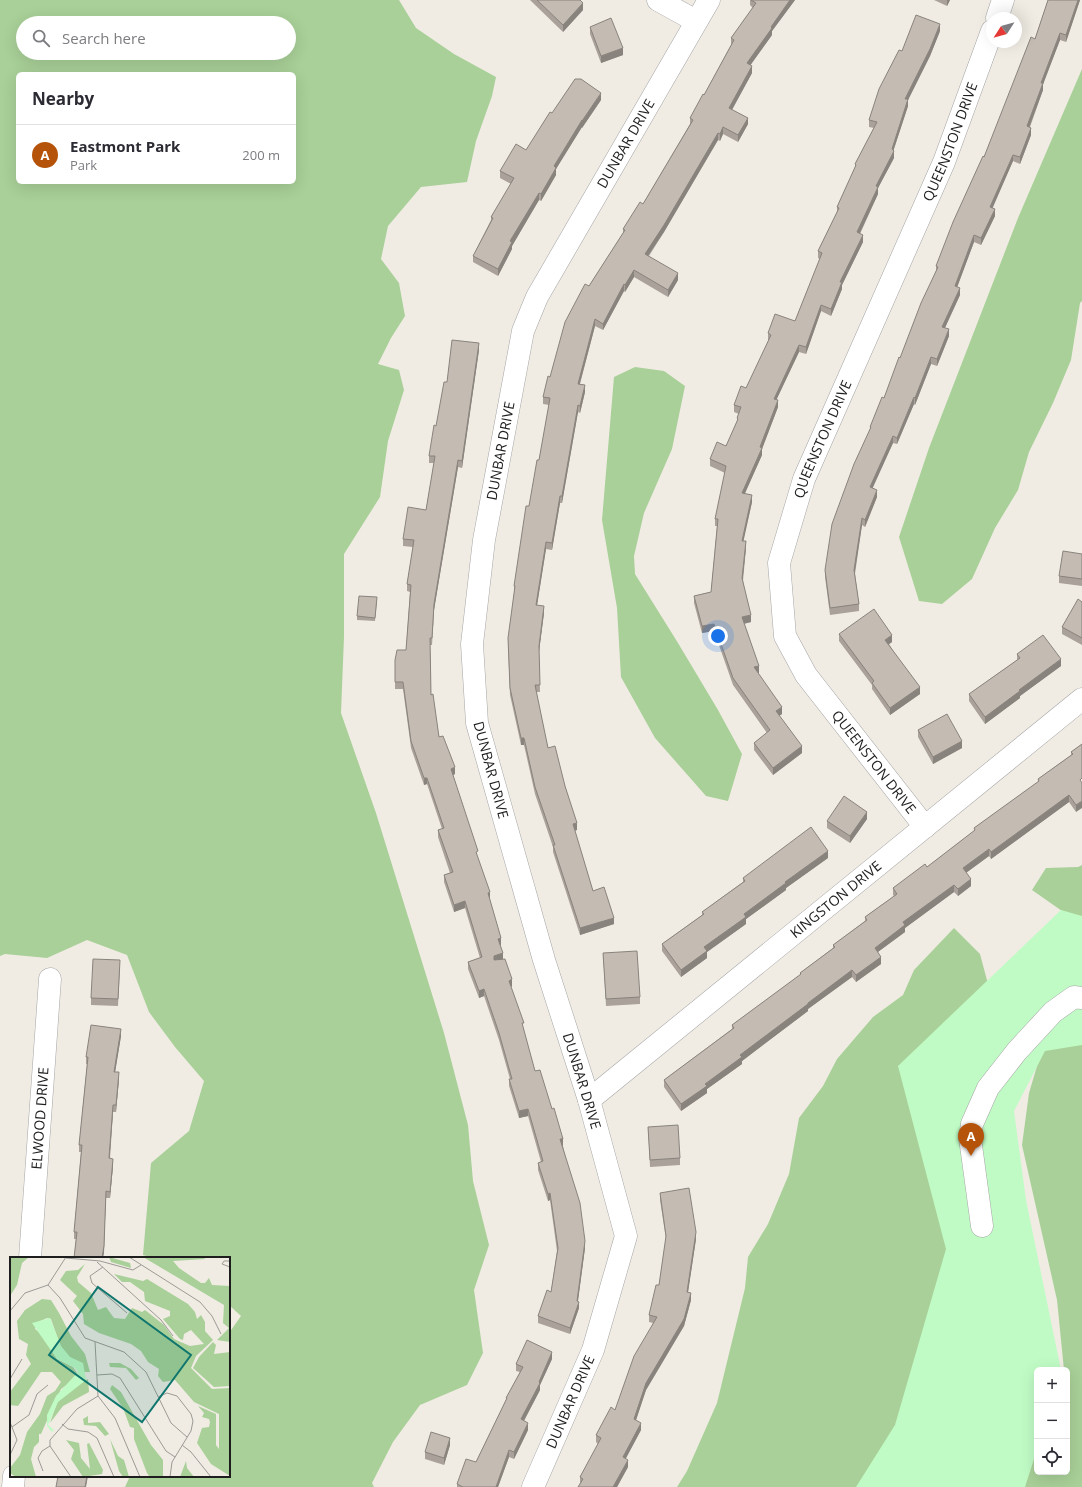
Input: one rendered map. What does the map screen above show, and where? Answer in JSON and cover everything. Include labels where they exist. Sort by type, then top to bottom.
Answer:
[{"type":"street","points":[[658,0],[696,21]]},
{"type":"street","name":"DUNBAR DRIVE","points":[[533,1487],[593,1350],[626,1236],[589,1100],[544,960],[477,723],[472,644],[484,540],[523,331],[536,297],[709,0]]},
{"type":"street","points":[[999,12],[1003,0]]},
{"type":"street","name":"QUEENSTON DRIVE","points":[[925,827],[806,675],[788,643],[785,636],[779,563],[804,479],[944,162],[986,47]]},
{"type":"street","name":"KINGSTON DRIVE","points":[[589,1100],[1082,699]]},
{"type":"street","name":"ELWOOD DRIVE","points":[[30,1257],[50,979]]},
{"type":"street","points":[[982,1226],[970,1138],[972,1124],[988,1088],[1017,1051],[1053,1012],[1074,997],[1082,998]]},
{"type":"street","points":[[13,1487],[14,1477]]},
{"type":"green space","points":[[0,0],[399,0],[416,28],[454,54],[496,77],[492,96],[476,141],[467,182],[421,187],[388,226],[381,259],[399,283],[405,316],[391,338],[378,364],[399,370],[404,390],[388,441],[380,497],[344,554],[344,637],[341,713],[376,813],[444,1033],[468,1125],[473,1181],[489,1245],[474,1290],[483,1353],[467,1385],[420,1405],[393,1442],[372,1483],[374,1487],[125,1487],[130,1477],[230,1477],[230,1332],[241,1316],[230,1306],[230,1257],[150,1257],[143,1255],[151,1163],[189,1131],[204,1081],[175,1047],[149,1012],[127,955],[87,940],[47,958],[5,954],[0,956]]},
{"type":"green space","points":[[1082,69],[1082,301],[1080,303],[1071,360],[1053,403],[1029,452],[1018,490],[995,528],[972,579],[942,604],[919,601],[899,537],[929,448],[1018,218]]},
{"type":"green space","points":[[635,367],[664,371],[685,386],[672,449],[644,513],[634,556],[635,574],[718,710],[742,754],[728,801],[706,796],[655,738],[621,677],[617,608],[602,520],[614,377]]},
{"type":"green space","points":[[1082,865],[1082,925],[1032,890],[1046,868],[1078,867]]},
{"type":"green space","points":[[1061,910],[1082,916],[1082,1045],[1045,1051],[1014,1111],[1026,1200],[1060,1367],[1034,1367],[1034,1459],[1025,1487],[856,1487],[895,1425],[946,1249],[898,1066]]},
{"type":"green space","points":[[954,928],[980,954],[988,984],[958,1257],[928,1360],[868,1487],[677,1487],[687,1471],[717,1403],[745,1288],[748,1257],[768,1224],[789,1174],[799,1118],[823,1086],[837,1059],[873,1017],[903,995],[914,970]]},
{"type":"green space","points":[[1082,1012],[1082,1487],[1008,1487],[1034,1430],[1034,1475],[1070,1475],[1070,1367],[1064,1367],[1057,1300],[1022,1145],[1029,1093],[1048,1029]]},
{"type":"building","points":[[537,0],[580,0],[583,3],[563,25]]},
{"type":"building","points":[[751,0],[790,0],[747,63],[752,66],[729,108],[748,118],[738,135],[723,127],[720,134],[718,133],[664,225],[645,254],[678,273],[668,290],[634,270],[625,285],[624,284],[603,324],[595,319],[578,384],[585,385],[580,406],[578,405],[552,543],[546,542],[536,605],[544,606],[539,646],[540,685],[535,685],[548,748],[555,746],[565,786],[577,823],[573,824],[593,891],[604,887],[614,918],[580,928],[553,845],[555,845],[535,787],[524,738],[521,738],[510,688],[508,638],[526,506],[529,506],[550,398],[543,397],[565,322],[585,284],[589,286],[625,230],[623,229],[640,202],[643,204],[693,120],[690,118],[734,40],[731,38],[756,3]]},
{"type":"building","points":[[1048,0],[1078,0],[1066,35],[1060,33],[1041,83],[1043,83],[1027,126],[1031,128],[1020,157],[1013,155],[990,207],[995,209],[981,238],[974,235],[955,286],[960,288],[942,327],[949,329],[937,359],[931,357],[897,438],[893,436],[870,487],[877,490],[865,520],[862,518],[854,570],[859,604],[830,608],[825,570],[832,524],[854,464],[871,427],[882,397],[884,398],[921,303],[938,267],[936,266],[953,222],[983,156],[984,157],[1031,37],[1035,39]]},
{"type":"building","points":[[916,15],[940,24],[930,49],[905,99],[908,99],[892,149],[894,151],[876,186],[878,187],[857,232],[863,235],[840,282],[842,282],[831,309],[821,305],[806,347],[799,345],[774,399],[778,400],[760,447],[762,448],[742,493],[752,495],[742,541],[746,541],[742,578],[751,615],[742,617],[759,666],[754,667],[782,707],[776,711],[802,746],[773,768],[754,743],[770,730],[733,678],[714,624],[702,626],[694,596],[711,592],[718,519],[715,519],[726,466],[710,459],[717,442],[726,446],[738,419],[737,418],[741,407],[734,405],[741,386],[746,388],[771,335],[768,333],[775,314],[795,321],[822,253],[818,251],[839,208],[837,207],[856,165],[855,164],[877,122],[869,120],[879,89],[899,50],[902,51]]},
{"type":"building","points":[[611,18],[623,48],[601,56],[590,27]]},
{"type":"building","points":[[575,79],[581,79],[601,93],[582,120],[554,166],[556,168],[541,194],[539,193],[510,241],[512,242],[498,269],[473,256],[493,218],[491,217],[514,178],[500,171],[516,144],[526,150],[550,112],[552,113]]},
{"type":"building","points":[[452,340],[479,343],[462,461],[458,460],[434,604],[432,638],[430,638],[431,695],[433,694],[439,737],[443,736],[455,767],[451,769],[478,851],[476,852],[490,892],[488,893],[501,938],[498,939],[503,953],[494,956],[494,960],[505,959],[512,979],[509,981],[524,1023],[522,1023],[535,1071],[540,1070],[552,1109],[554,1108],[563,1139],[560,1139],[580,1203],[585,1241],[577,1301],[579,1302],[570,1328],[538,1316],[547,1290],[551,1292],[558,1248],[550,1193],[548,1194],[538,1163],[543,1161],[528,1109],[519,1111],[509,1079],[512,1079],[499,1033],[484,989],[479,991],[468,962],[482,957],[465,901],[454,905],[444,875],[453,872],[438,830],[444,828],[427,778],[424,778],[411,741],[403,682],[395,682],[395,660],[397,650],[406,650],[411,585],[407,584],[414,540],[403,539],[408,507],[426,510],[435,456],[429,456],[434,425],[436,426],[444,382],[447,382]]},
{"type":"building","points":[[1063,551],[1082,554],[1082,579],[1059,576]]},
{"type":"building","points":[[359,596],[377,597],[375,618],[357,616]]},
{"type":"building","points":[[1078,599],[1082,602],[1082,638],[1062,627]]},
{"type":"building","points":[[874,609],[892,635],[885,640],[920,687],[890,708],[872,683],[874,681],[839,634]]},
{"type":"building","points":[[1043,635],[1061,659],[985,717],[969,694],[1020,658],[1017,654]]},
{"type":"building","points":[[947,714],[962,741],[933,757],[918,730]]},
{"type":"building","points":[[1082,744],[1082,778],[1080,780],[1082,783],[1082,801],[1076,805],[1069,795],[991,852],[989,849],[963,868],[971,879],[958,889],[954,885],[903,922],[905,925],[875,948],[881,957],[856,975],[852,970],[740,1055],[742,1057],[705,1084],[707,1086],[681,1104],[664,1080],[734,1028],[732,1025],[835,947],[833,945],[867,920],[865,917],[897,894],[893,888],[925,864],[927,867],[975,830],[974,828],[1039,781],[1038,779],[1073,754],[1071,752]]},
{"type":"building","points":[[844,796],[867,812],[850,836],[827,821]]},
{"type":"building","points":[[811,827],[828,851],[744,914],[746,917],[704,947],[707,951],[681,970],[662,944],[704,914],[702,912],[745,881],[743,878]]},
{"type":"building","points":[[637,951],[640,997],[606,999],[603,953]]},
{"type":"building","points":[[93,959],[120,960],[118,999],[91,998]]},
{"type":"building","points":[[91,1025],[121,1029],[114,1072],[119,1072],[116,1105],[113,1105],[109,1158],[113,1159],[110,1192],[106,1191],[102,1257],[74,1257],[77,1232],[74,1232],[82,1145],[79,1145],[88,1057],[86,1057]]},
{"type":"building","points":[[678,1125],[680,1158],[650,1160],[648,1127]]},
{"type":"building","points":[[689,1188],[696,1232],[687,1292],[691,1293],[684,1319],[646,1383],[634,1419],[641,1423],[623,1457],[628,1460],[613,1487],[578,1487],[583,1479],[580,1477],[601,1438],[596,1435],[611,1407],[615,1410],[634,1356],[657,1317],[649,1315],[656,1285],[659,1285],[666,1236],[660,1193]]},
{"type":"building","points":[[527,1340],[552,1352],[539,1382],[540,1383],[521,1419],[528,1423],[514,1452],[509,1450],[496,1487],[463,1487],[457,1484],[466,1459],[476,1462],[506,1398],[523,1367],[516,1364]]},
{"type":"building","points":[[431,1432],[450,1438],[444,1458],[425,1452]]},
{"type":"building","points":[[58,1477],[87,1477],[85,1487],[56,1487]]},
{"type":"place","name":"Eastmont Park","points":[[971,1156]]}]
